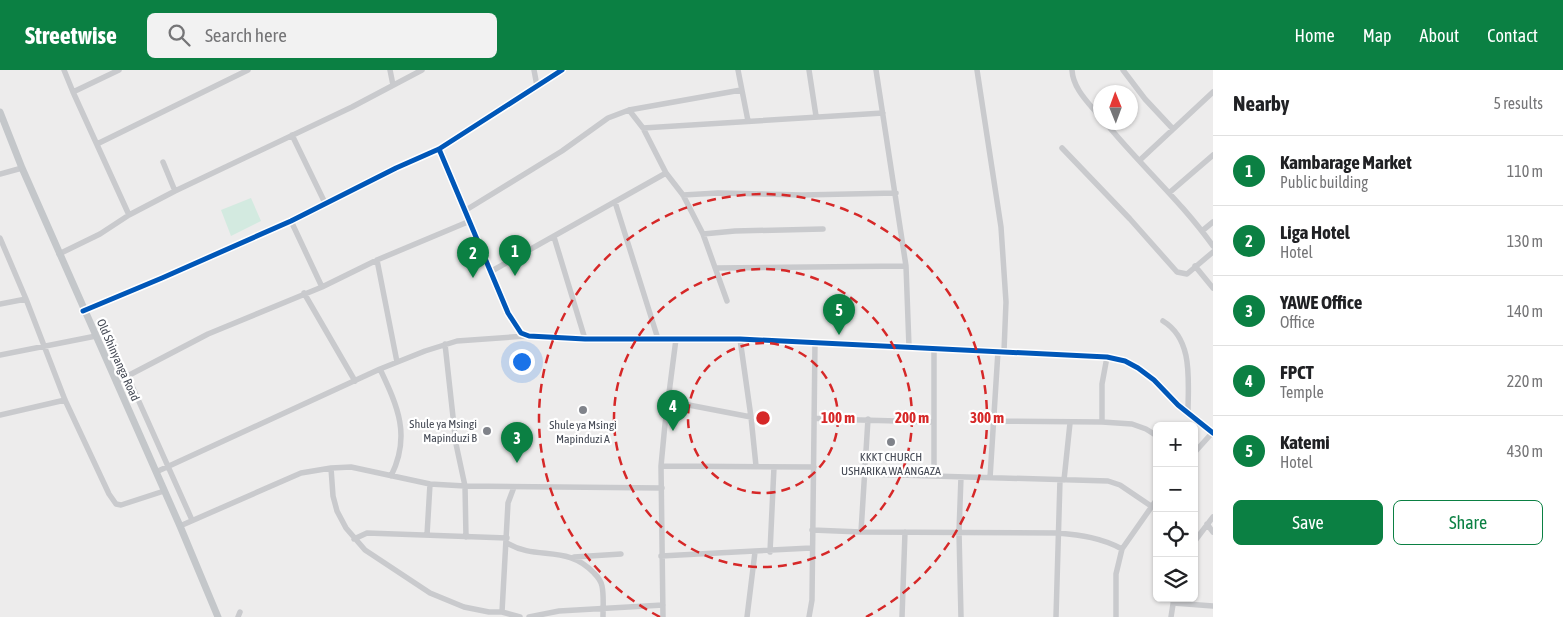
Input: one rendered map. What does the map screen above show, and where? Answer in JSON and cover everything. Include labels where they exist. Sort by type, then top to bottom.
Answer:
[{"type":"main road","name":"Old Shinyanga Road","points":[[0,112],[83,311],[96,336],[180,526],[218,617]]},
{"type":"street","points":[[64,70],[129,215]]},
{"type":"street","points":[[73,92],[119,70]]},
{"type":"street","points":[[97,144],[248,70]]},
{"type":"street","points":[[390,70],[393,85]]},
{"type":"street","points":[[59,254],[100,234],[129,215],[174,190],[292,135],[422,70]]},
{"type":"street","points":[[534,70],[537,86]]},
{"type":"street","points":[[83,311],[291,221],[439,149],[562,70]]},
{"type":"street","points":[[738,70],[748,121]]},
{"type":"street","points":[[809,70],[816,116]]},
{"type":"street","points":[[876,70],[906,266],[908,347]]},
{"type":"street","points":[[977,70],[1001,227],[1006,302],[992,422],[990,478]]},
{"type":"street","points":[[1072,70],[1077,90],[1093,109]]},
{"type":"street","points":[[1123,70],[1145,99],[1173,129]]},
{"type":"street","points":[[466,210],[562,151],[608,118],[629,110],[742,90]]},
{"type":"street","points":[[1140,160],[1213,92]]},
{"type":"street","points":[[629,110],[643,128],[666,173],[683,195],[703,234],[727,301]]},
{"type":"street","points":[[643,128],[882,113]]},
{"type":"street","points":[[1112,130],[1202,231],[1213,246]]},
{"type":"street","points":[[292,135],[325,203]]},
{"type":"street","points":[[1062,148],[1130,219],[1177,272],[1187,274],[1213,252]]},
{"type":"street","points":[[439,149],[466,210],[490,272],[515,325],[522,333],[529,336]]},
{"type":"street","points":[[1169,193],[1213,155]]},
{"type":"street","points":[[163,162],[174,190]]},
{"type":"street","points":[[0,174],[22,168]]},
{"type":"street","points":[[490,272],[666,173]]},
{"type":"street","points":[[683,195],[718,193],[802,195],[896,193]]},
{"type":"street","points":[[615,202],[658,339]]},
{"type":"street","points":[[291,221],[322,287]]},
{"type":"street","points":[[116,382],[208,334],[322,287],[377,260],[470,221]]},
{"type":"street","points":[[1202,231],[1213,222]]},
{"type":"street","points":[[703,234],[735,231],[823,229]]},
{"type":"street","points":[[554,237],[585,339]]},
{"type":"street","points":[[0,238],[2,250],[26,299],[65,400],[109,494],[116,504],[126,504],[164,491]]},
{"type":"street","points":[[377,260],[397,362]]},
{"type":"street","points":[[716,268],[906,266]]},
{"type":"street","points":[[1195,266],[1213,288]]},
{"type":"street","points":[[304,293],[355,381]]},
{"type":"street","points":[[0,304],[26,299]]},
{"type":"street","points":[[1163,321],[1172,327],[1179,336],[1184,349],[1188,364],[1188,413]]},
{"type":"street","points":[[0,355],[96,336]]},
{"type":"street","points":[[156,472],[380,369],[444,344],[457,341],[529,336],[585,339],[740,339],[1107,357],[1125,361],[1138,368],[1213,433],[1198,449]]},
{"type":"street","points":[[663,617],[662,466],[676,338]]},
{"type":"street","points":[[740,339],[756,466]]},
{"type":"street","points":[[809,617],[812,600],[811,548],[815,342]]},
{"type":"street","points":[[444,344],[456,444],[465,486],[466,536]]},
{"type":"street","points":[[934,348],[934,476]]},
{"type":"street","points":[[1102,422],[1102,384],[1107,357]]},
{"type":"street","points":[[380,369],[391,393],[402,428],[401,451],[398,463],[391,476]]},
{"type":"street","points":[[128,377],[192,520]]},
{"type":"street","points":[[0,415],[65,400]]},
{"type":"street","points":[[668,401],[751,417]]},
{"type":"street","points":[[814,418],[824,420],[934,422]]},
{"type":"street","points":[[861,532],[868,420]]},
{"type":"street","points":[[992,422],[1102,422],[1132,424],[1153,433]]},
{"type":"street","points":[[1056,617],[1058,533],[1062,480],[1070,423]]},
{"type":"street","points":[[662,466],[814,467]]},
{"type":"street","points":[[770,552],[774,466]]},
{"type":"street","points":[[180,526],[301,473],[331,468],[351,467],[430,484],[514,487],[662,488]]},
{"type":"street","points":[[331,468],[333,496],[337,512],[354,539],[365,550],[430,593],[464,607],[488,614],[502,612],[520,617]]},
{"type":"street","points":[[864,474],[1108,481],[1120,485],[1151,506]]},
{"type":"street","points":[[960,617],[959,532],[962,477]]},
{"type":"street","points":[[427,535],[430,484]]},
{"type":"street","points":[[502,612],[508,503],[514,487]]},
{"type":"street","points":[[1116,617],[1116,574],[1122,549],[1153,504]]},
{"type":"street","points":[[1198,536],[1213,517]]},
{"type":"street","points":[[1207,524],[1213,532]]},
{"type":"street","points":[[812,530],[1058,533],[1083,535],[1122,549]]},
{"type":"street","points":[[902,617],[905,532]]},
{"type":"street","points":[[354,539],[367,533],[466,536],[507,540],[522,550],[572,557],[622,554]]},
{"type":"street","points":[[662,556],[770,552],[811,548]]},
{"type":"street","points":[[747,617],[755,552]]},
{"type":"street","points":[[572,557],[587,566],[602,585],[603,617]]},
{"type":"street","points":[[1171,617],[1174,602]]},
{"type":"street","points":[[1182,602],[1213,606]]},
{"type":"street","points":[[529,617],[559,611],[663,605]]},
{"type":"green space","points":[[251,198],[261,221],[231,236],[221,210]]},
{"type":"cycle path","points":[[83,311],[291,221],[396,168],[439,149],[562,70]]},
{"type":"cycle path","points":[[439,149],[508,313],[521,333],[529,336],[585,339],[740,339],[1107,357],[1125,361],[1138,368],[1154,380],[1178,405],[1213,433]]},
{"type":"place","name":"Kambarage Market","points":[[515,276]]},
{"type":"place","name":"Liga Hotel","points":[[473,278]]},
{"type":"place","name":"Katemi","points":[[839,335]]},
{"type":"place","name":"Shule ya Msingi Mapinduzi A","points":[[583,410]]},
{"type":"place","name":"Shule ya Msingi Mapinduzi B","points":[[487,431]]},
{"type":"place","name":"FPCT","points":[[673,431]]},
{"type":"place","name":"KKKT CHURCH USHARIKA WA ANGAZA","points":[[891,442]]},
{"type":"place","name":"YAWE Office","points":[[517,463]]}]
